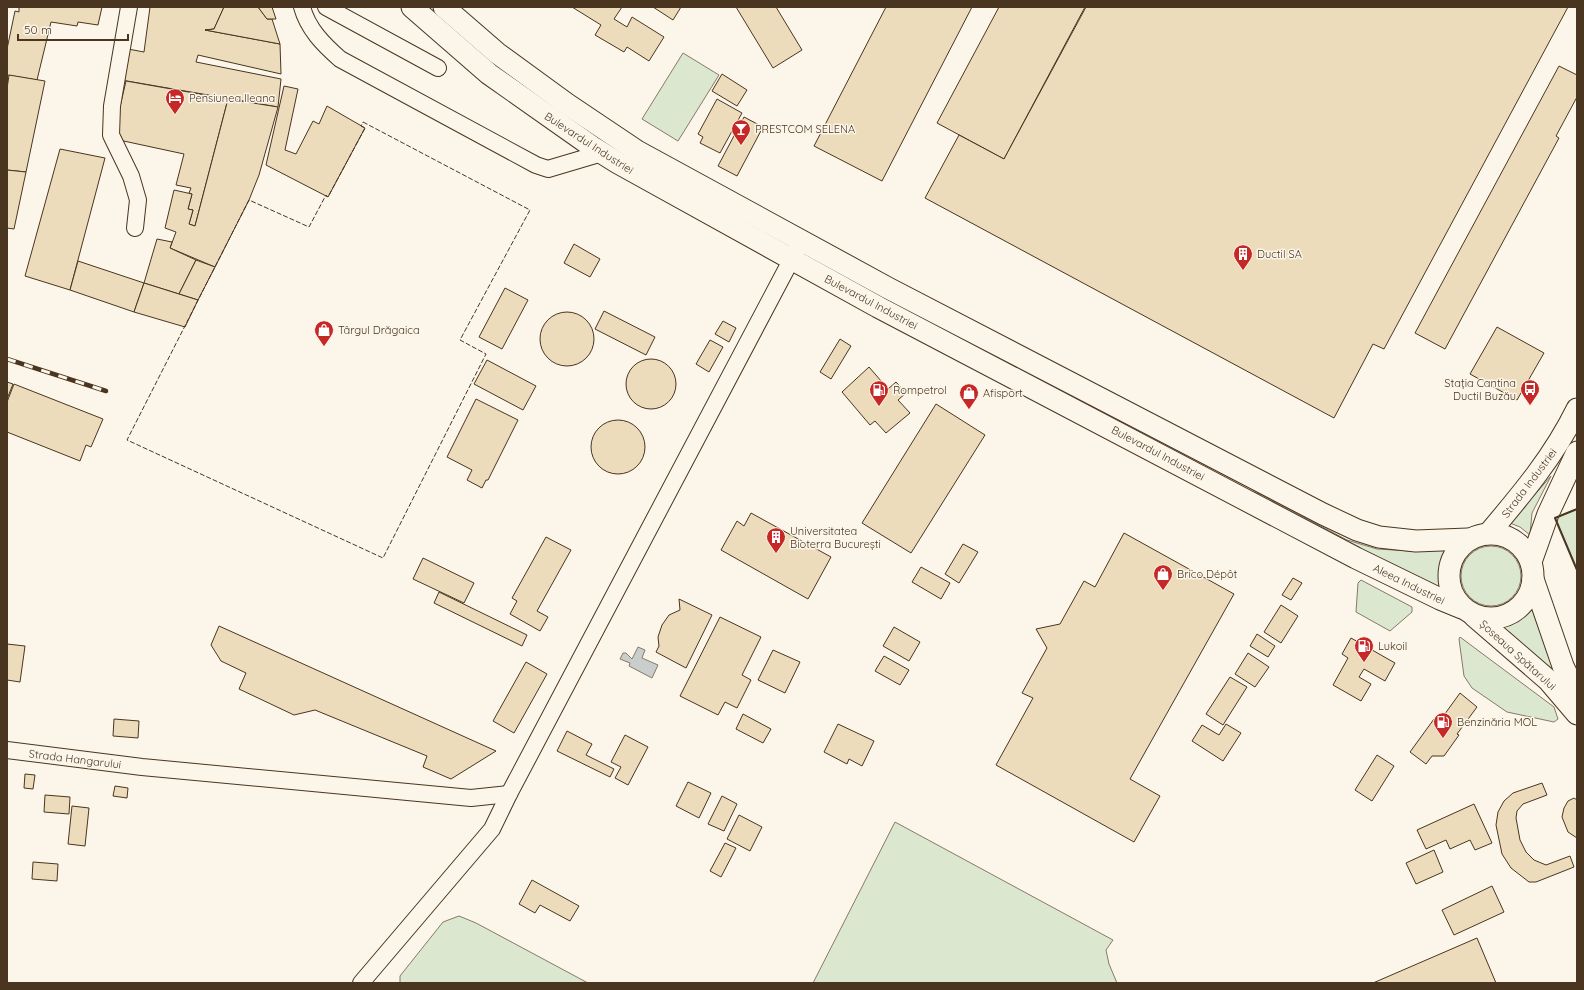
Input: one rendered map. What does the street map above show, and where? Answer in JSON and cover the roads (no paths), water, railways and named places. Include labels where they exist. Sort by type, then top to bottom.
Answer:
[{"type":"main road","name":"Bulevardul Industriei","points":[[412,7],[489,74],[602,153],[796,251],[1357,530],[1396,539],[1468,539]]},
{"type":"main road","name":"Bulevardul Industriei","points":[[444,7],[497,53],[608,132],[796,251],[1356,558]]},
{"type":"main road","points":[[1572,433],[1577,409]]},
{"type":"main road","name":"Strada Industriei","points":[[1489,533],[1572,433]]},
{"type":"main road","name":"Strada Industriei","points":[[1532,570],[1548,514],[1577,452]]},
{"type":"main road","name":"Șoseaua Spătarului","points":[[1577,695],[1563,666],[1525,550],[1515,540],[1502,535],[1489,533],[1468,539],[1458,548],[1451,560],[1448,573],[1450,586],[1455,599],[1468,612],[1548,680],[1577,714]]},
{"type":"main road","name":"Aleea Industriei","points":[[1356,558],[1440,600],[1468,612]]},
{"type":"main road","name":"Șoseaua Spătarului","points":[[1468,612],[1488,618],[1501,617],[1513,612],[1523,603],[1530,592],[1532,570]]},
{"type":"street","points":[[129,7],[112,106],[111,135],[131,176],[138,200],[135,228]]},
{"type":"street","points":[[302,7],[304,16],[313,31],[324,45],[340,59],[536,165],[548,169],[602,153]]},
{"type":"street","points":[[326,7],[438,68]]},
{"type":"street","points":[[361,983],[492,829],[509,794],[796,251]]},
{"type":"street","name":"Strada Hangarului","points":[[7,750],[142,767],[471,798],[509,794]]},
{"type":"railway","points":[[7,359],[106,391]]},
{"type":"place","name":"Pensiunea Ileana","points":[[175,115]]},
{"type":"place","name":"PRESTCOM SELENA","points":[[741,146]]},
{"type":"place","name":"Ductil SA","points":[[1243,271]]},
{"type":"place","name":"Târgul Drăgaica","points":[[324,347]]},
{"type":"place","name":"Stația Cantina Ductil Buzău","points":[[1530,406]]},
{"type":"place","name":"Rompetrol","points":[[879,407]]},
{"type":"place","name":"Afisport","points":[[969,410]]},
{"type":"place","name":"Universitatea Bioterra București","points":[[776,554]]},
{"type":"place","name":"Brico Dépôt","points":[[1163,591]]},
{"type":"place","name":"Lukoil","points":[[1364,663]]},
{"type":"place","name":"Benzinăria MOL","points":[[1443,739]]}]
